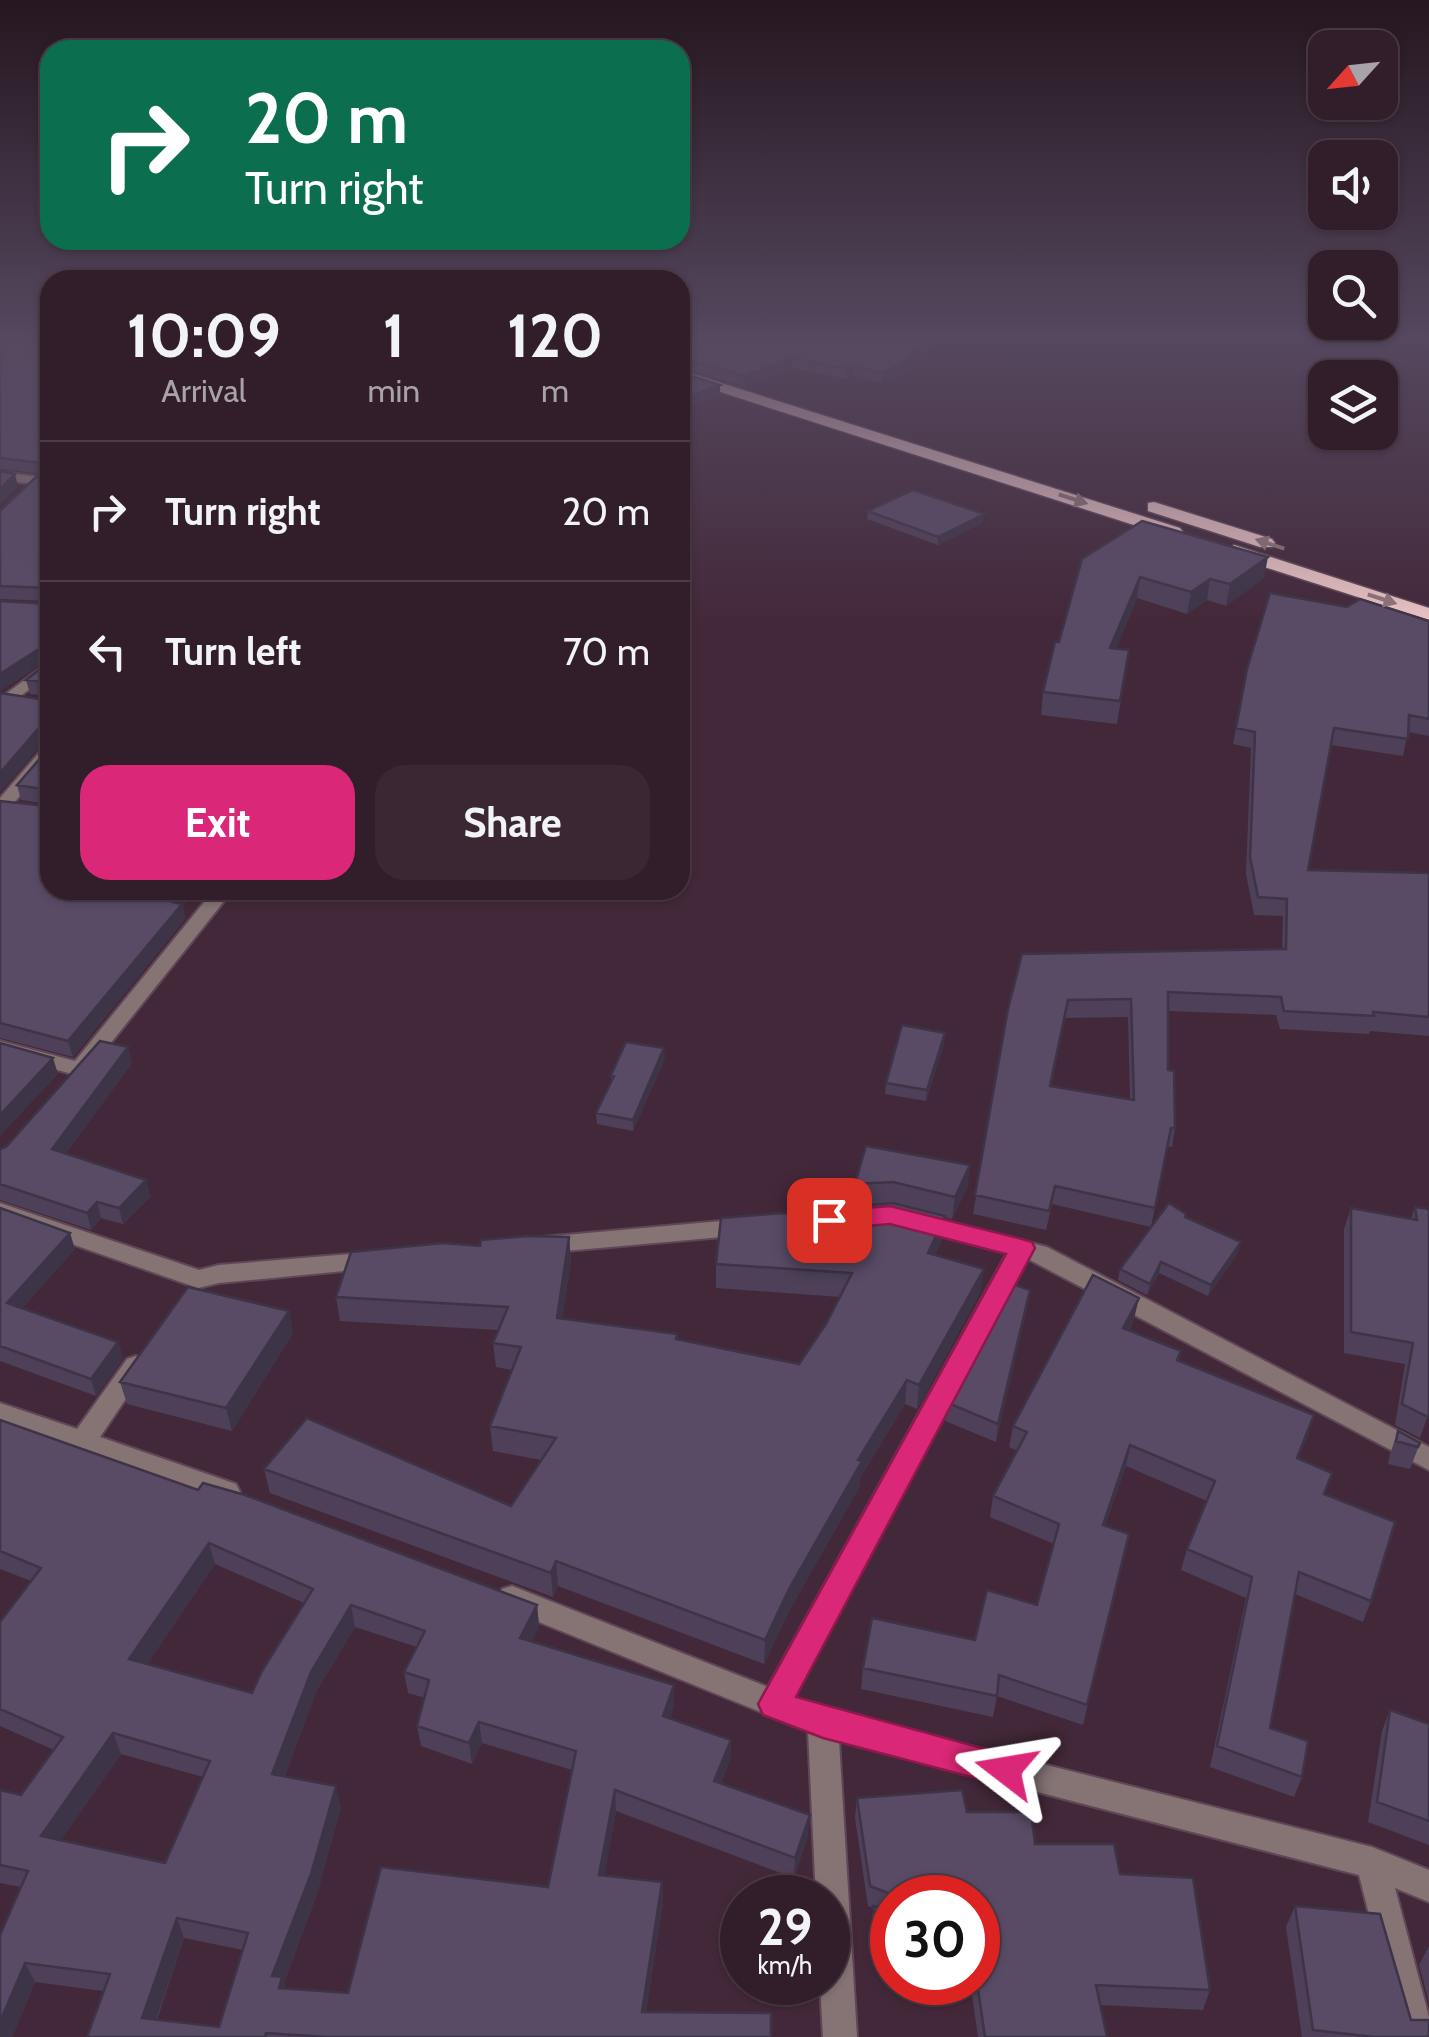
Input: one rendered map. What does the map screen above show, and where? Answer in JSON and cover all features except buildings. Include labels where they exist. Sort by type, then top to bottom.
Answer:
[{"type":"highway","points":[[871,435],[1429,614]]},
{"type":"highway","points":[[928,435],[1429,595]]},
{"type":"street","points":[[0,476],[30,486],[40,484]]},
{"type":"street","points":[[4,699],[40,672]]},
{"type":"street","points":[[4,699],[26,702]]},
{"type":"street","points":[[7,807],[40,763]]},
{"type":"street","points":[[0,1048],[73,1076],[216,900]]},
{"type":"street","points":[[0,1211],[192,1287],[218,1274],[395,1258]]},
{"type":"street","points":[[890,1215],[1039,1253],[1429,1459]]},
{"type":"street","points":[[512,1247],[767,1225]]},
{"type":"street","points":[[774,1704],[1022,1248]]},
{"type":"street","points":[[84,1439],[152,1343]]},
{"type":"street","points":[[0,1412],[251,1501]]},
{"type":"street","points":[[492,1591],[823,1723],[1372,1863],[1429,1886]]},
{"type":"street","points":[[823,1723],[840,2037]]},
{"type":"street","points":[[1372,1863],[1417,2037]]},
{"type":"route","points":[[829,1220],[890,1215],[1022,1248],[774,1704],[823,1723],[1006,1770]]}]
